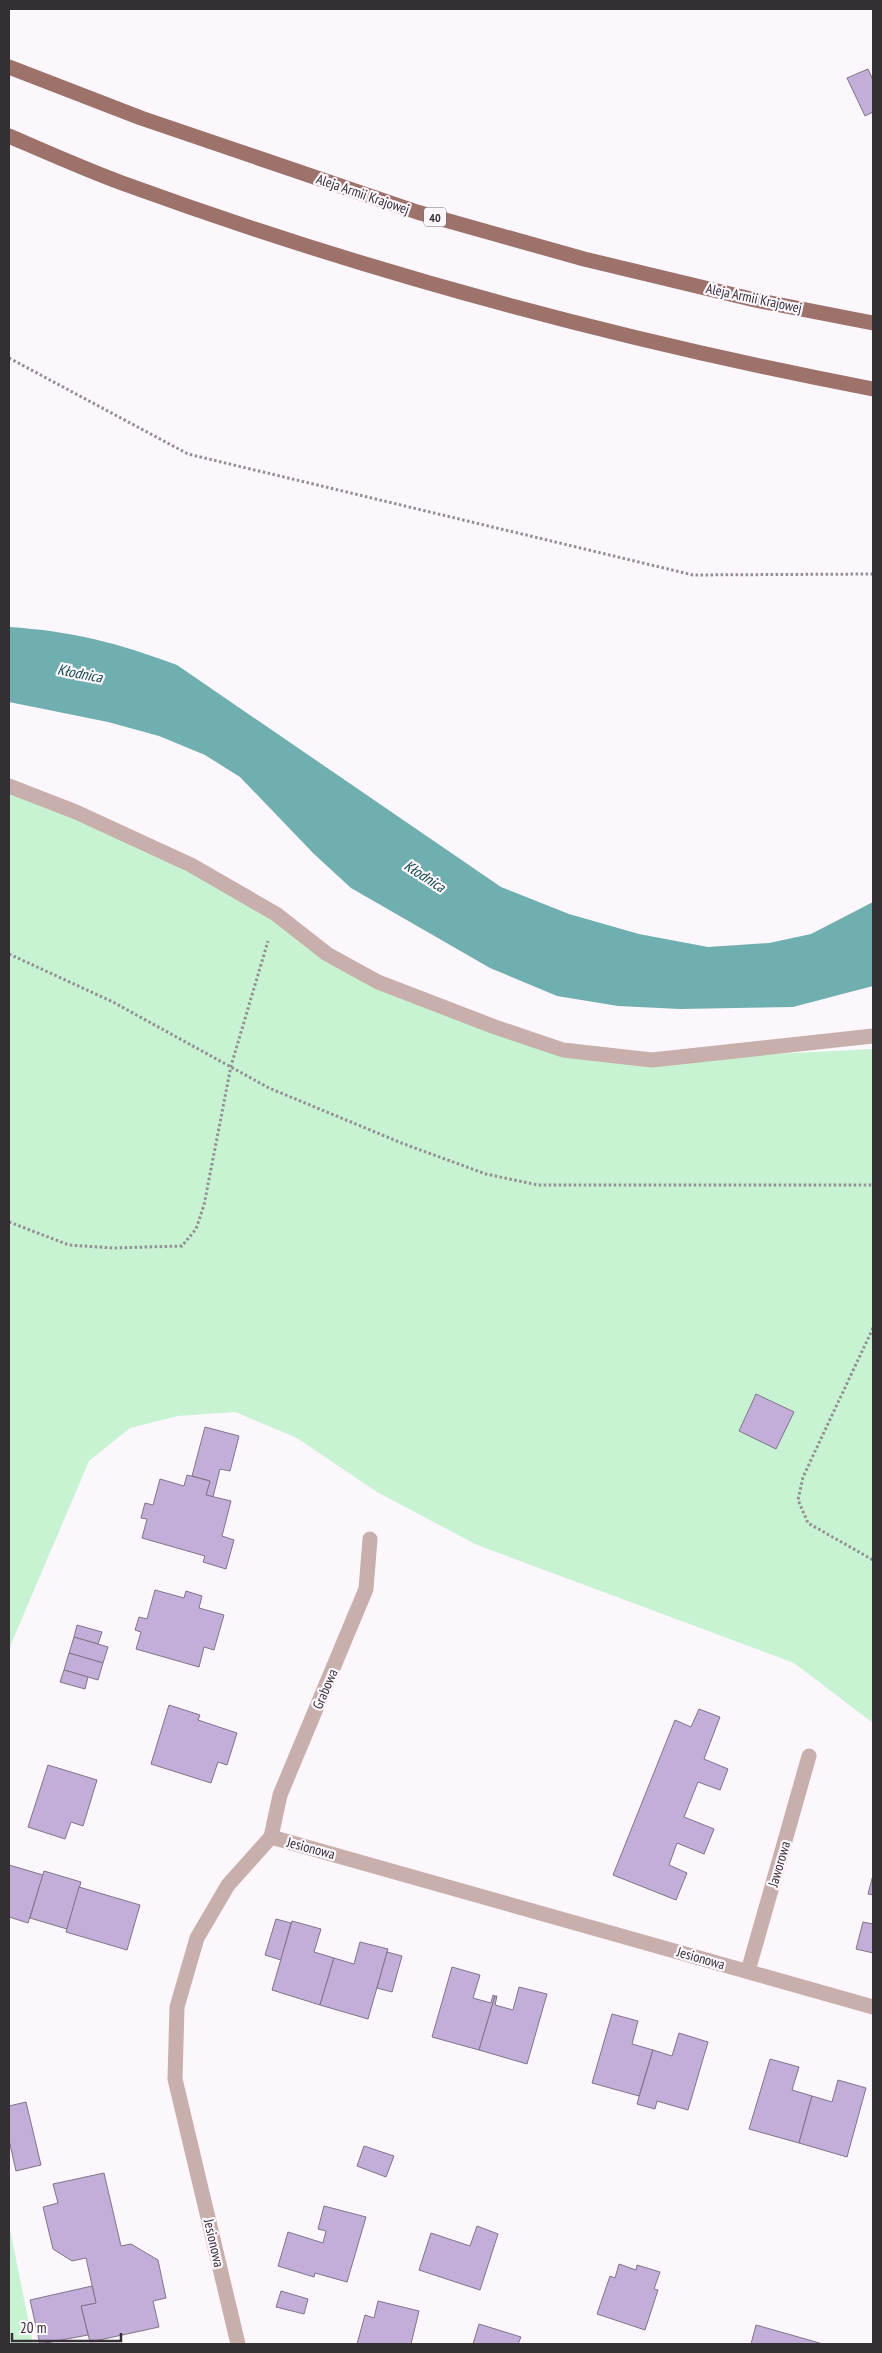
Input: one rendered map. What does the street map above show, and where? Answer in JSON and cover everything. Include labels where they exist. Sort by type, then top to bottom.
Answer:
[{"type":"main road","name":"Aleja Armii Krajowej","points":[[9,67],[141,118],[417,212],[584,259],[755,300],[873,323]]},
{"type":"main road","points":[[9,136],[121,182],[394,274],[576,323],[757,366],[873,389]]},
{"type":"street","points":[[9,786],[76,812],[190,865],[276,914],[327,954],[378,982],[495,1027],[564,1050],[652,1060],[873,1036]]},
{"type":"street","name":"Grabowa","points":[[271,1837],[280,1796],[366,1589],[370,1539]]},
{"type":"street","name":"Jaworowa","points":[[748,1971],[809,1756]]},
{"type":"street","name":"Jesionowa","points":[[238,2344],[176,2079],[177,2007],[197,1938],[228,1885],[271,1837],[873,2007]]},
{"type":"path","points":[[9,358],[188,454],[693,575],[873,574]]},
{"type":"path","points":[[9,1222],[69,1245],[113,1248],[182,1246],[196,1229],[204,1205],[231,1066],[276,914]]},
{"type":"path","points":[[9,954],[113,1002],[269,1088],[404,1144],[486,1174],[538,1185],[873,1185]]},
{"type":"path","points":[[873,1328],[803,1477],[798,1500],[808,1523],[873,1560]]},
{"type":"green space","points":[[9,787],[191,865],[327,954],[563,1050],[652,1060],[873,1049],[873,1723],[794,1663],[477,1545],[377,1492],[297,1438],[235,1412],[178,1416],[130,1428],[89,1461],[9,1649]]},
{"type":"green space","points":[[9,2224],[33,2344],[9,2344]]},
{"type":"water","name":"Kłodnica","points":[[9,627],[95,639],[135,650],[177,665],[501,887],[569,914],[639,934],[708,947],[769,943],[811,934],[873,902],[873,986],[793,1007],[680,1009],[618,1006],[557,996],[490,968],[351,888],[314,854],[240,777],[205,755],[159,736],[108,722],[9,702]]},
{"type":"building","points":[[868,69],[873,80],[873,112],[865,116],[847,78]]},
{"type":"building","points":[[756,1394],[794,1412],[776,1449],[739,1431]]},
{"type":"building","points":[[205,1427],[239,1436],[230,1471],[220,1469],[213,1497],[206,1495],[210,1481],[192,1476]]},
{"type":"building","points":[[187,1475],[210,1481],[206,1495],[231,1501],[222,1536],[234,1540],[226,1569],[203,1562],[205,1556],[142,1538],[147,1519],[141,1518],[145,1503],[153,1505],[160,1479],[184,1486]]},
{"type":"building","points":[[155,1590],[184,1598],[186,1591],[202,1596],[199,1608],[224,1615],[214,1650],[204,1647],[199,1667],[136,1649],[141,1632],[135,1630],[139,1617],[147,1619]]},
{"type":"building","points":[[77,1625],[102,1632],[98,1644],[74,1637]]},
{"type":"building","points":[[74,1637],[108,1647],[103,1663],[69,1653]]},
{"type":"building","points":[[69,1653],[103,1663],[98,1680],[64,1670]]},
{"type":"building","points":[[64,1670],[88,1677],[85,1689],[60,1682]]},
{"type":"building","points":[[169,1705],[200,1715],[198,1720],[237,1733],[227,1765],[218,1762],[211,1783],[151,1764]]},
{"type":"building","points":[[699,1709],[720,1717],[704,1759],[728,1769],[720,1790],[698,1782],[684,1817],[714,1829],[704,1854],[677,1843],[669,1865],[687,1873],[676,1900],[613,1875],[675,1720],[691,1727]]},
{"type":"building","points":[[48,1765],[97,1780],[83,1826],[71,1822],[65,1839],[28,1827]]},
{"type":"building","points":[[9,1865],[43,1875],[28,1923],[9,1917]]},
{"type":"building","points":[[44,1871],[81,1882],[67,1929],[30,1918]]},
{"type":"building","points":[[873,1875],[873,1895],[868,1894]]},
{"type":"building","points":[[79,1887],[140,1905],[127,1950],[66,1932]]},
{"type":"building","points":[[276,1919],[291,1923],[281,1960],[265,1955]]},
{"type":"building","points":[[292,1921],[321,1929],[314,1952],[334,1958],[320,2005],[272,1990]]},
{"type":"building","points":[[863,1922],[873,1924],[873,1953],[856,1949]]},
{"type":"building","points":[[360,1942],[388,1949],[368,2019],[320,2005],[334,1958],[354,1964]]},
{"type":"building","points":[[387,1952],[402,1956],[392,1992],[377,1988]]},
{"type":"building","points":[[452,1967],[480,1975],[473,1998],[491,2003],[493,1995],[495,1996],[479,2050],[432,2037]]},
{"type":"building","points":[[519,1987],[547,1994],[527,2064],[479,2050],[495,1996],[497,1996],[495,2005],[513,2010]]},
{"type":"building","points":[[612,2014],[638,2021],[632,2044],[653,2050],[639,2096],[592,2083]]},
{"type":"building","points":[[679,2033],[708,2042],[688,2110],[657,2101],[655,2109],[637,2104],[653,2050],[672,2056]]},
{"type":"building","points":[[770,2059],[799,2067],[792,2090],[812,2096],[799,2143],[749,2129]]},
{"type":"building","points":[[838,2080],[866,2088],[847,2157],[799,2143],[812,2096],[832,2102]]},
{"type":"building","points":[[26,2102],[41,2165],[16,2171],[9,2140],[9,2106]]},
{"type":"building","points":[[364,2146],[394,2156],[386,2177],[357,2166]]},
{"type":"building","points":[[104,2173],[121,2246],[131,2244],[158,2260],[166,2298],[153,2301],[159,2327],[90,2342],[81,2306],[96,2303],[86,2258],[72,2261],[53,2249],[43,2207],[58,2203],[53,2184]]},
{"type":"building","points":[[324,2206],[366,2217],[347,2282],[315,2273],[314,2277],[278,2266],[288,2232],[323,2243],[326,2231],[318,2229]]},
{"type":"building","points":[[477,2226],[498,2234],[480,2290],[419,2270],[431,2233],[470,2246]]},
{"type":"building","points":[[619,2264],[636,2270],[637,2265],[660,2272],[654,2289],[658,2290],[645,2330],[597,2314],[610,2276],[615,2278]]},
{"type":"building","points":[[92,2286],[96,2303],[81,2306],[88,2335],[40,2344],[30,2300]]},
{"type":"building","points":[[281,2291],[308,2299],[304,2314],[276,2307]]},
{"type":"building","points":[[378,2301],[419,2311],[411,2344],[357,2344],[365,2315],[374,2318]]},
{"type":"building","points":[[479,2324],[521,2337],[518,2344],[473,2344]]},
{"type":"building","points":[[756,2325],[823,2344],[751,2344]]}]
